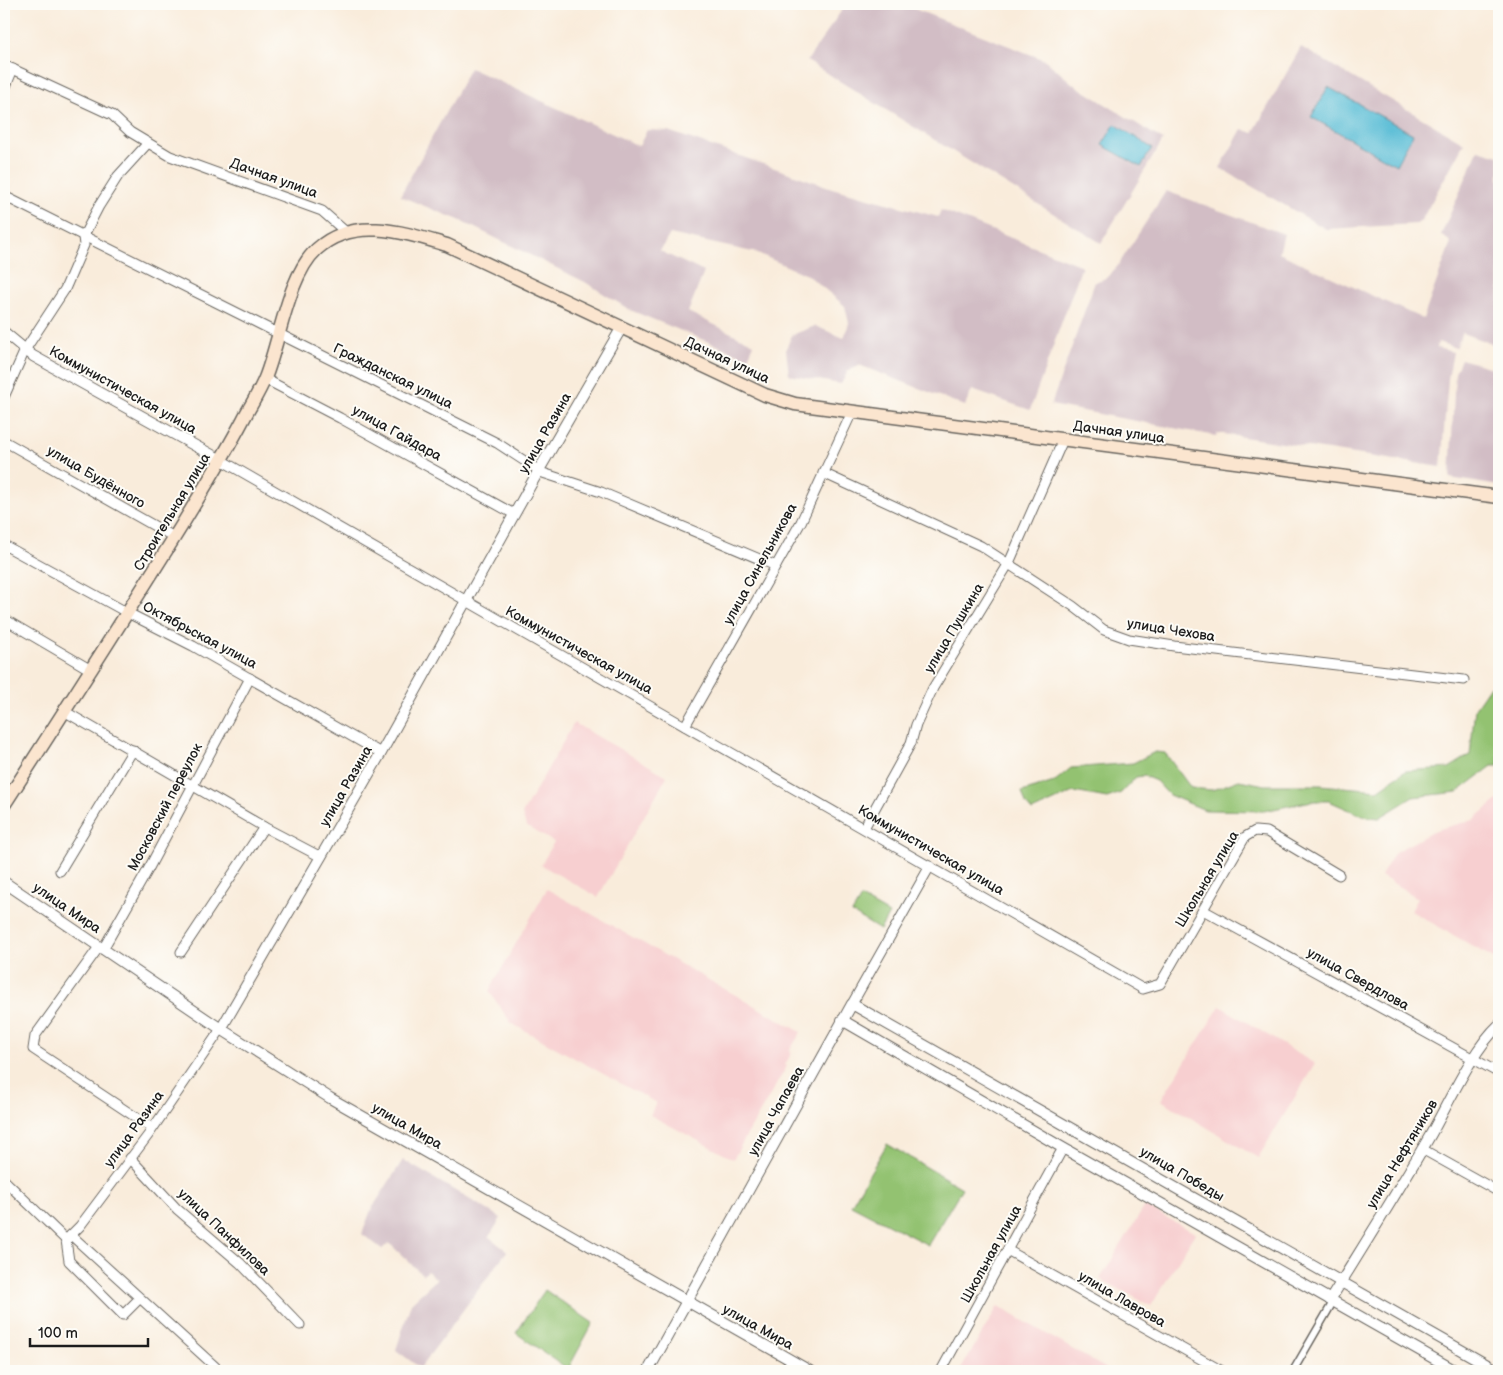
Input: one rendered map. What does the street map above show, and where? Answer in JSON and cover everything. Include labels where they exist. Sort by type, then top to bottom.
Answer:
[{"type":"main road","name":"Дачная улица","points":[[347,234],[370,229],[395,230],[447,245],[765,395],[796,404],[1499,497]]},
{"type":"main road","name":"Строительная улица","points":[[4,805],[128,613],[221,460],[265,379],[298,274],[316,249],[330,240],[347,234]]},
{"type":"street","name":"Дачная улица","points":[[4,65],[112,115],[130,132],[170,156],[322,211],[347,234]]},
{"type":"street","points":[[4,91],[13,69]]},
{"type":"street","points":[[4,396],[25,350],[65,289],[84,245],[83,237],[99,206],[118,176],[148,143]]},
{"type":"street","name":"Гражданская улица","points":[[4,196],[497,442],[539,470],[563,481],[601,492],[776,566]]},
{"type":"street","name":"улица Разина","points":[[68,1237],[80,1226],[152,1128],[221,1029],[381,753],[464,602],[622,327]]},
{"type":"street","name":"Коммунистическая улица","points":[[4,332],[25,350],[221,460],[464,602],[864,828],[1143,989]]},
{"type":"street","name":"улица Гайдара","points":[[265,379],[514,514]]},
{"type":"street","name":"улица Синельникова","points":[[685,726],[801,522],[852,412]]},
{"type":"street","name":"улица Пушкина","points":[[864,828],[911,743],[916,725],[934,688],[1009,563],[1063,440]]},
{"type":"street","name":"улица Будённого","points":[[4,441],[174,537]]},
{"type":"street","name":"улица Чехова","points":[[823,473],[981,546],[1009,563],[1104,630],[1129,639],[1464,680]]},
{"type":"street","name":"Октябрьская улица","points":[[4,545],[128,613],[194,646],[381,753]]},
{"type":"street","points":[[4,619],[91,670]]},
{"type":"street","name":"Московский переулок","points":[[152,1128],[34,1049],[35,1036],[101,948],[149,868],[250,678]]},
{"type":"street","points":[[64,711],[264,827],[321,857]]},
{"type":"street","points":[[60,871],[133,750]]},
{"type":"street","points":[[181,952],[264,827]]},
{"type":"street","name":"Школьная улица","points":[[1143,989],[1160,984],[1245,837],[1254,831],[1267,832],[1339,875]]},
{"type":"street","name":"улица Чапаева","points":[[648,1371],[842,1020],[930,866]]},
{"type":"street","name":"улица Мира","points":[[4,882],[221,1029],[330,1098],[810,1371]]},
{"type":"street","name":"улица Свердлова","points":[[1203,910],[1499,1073]]},
{"type":"street","name":"улица Победы","points":[[852,1004],[1498,1371]]},
{"type":"street","points":[[842,1020],[1456,1371]]},
{"type":"street","name":"улица Нефтяников","points":[[1331,1301],[1474,1058],[1491,1032],[1499,1025]]},
{"type":"street","name":"Школьная улица","points":[[941,1371],[1009,1251],[1063,1148]]},
{"type":"street","points":[[1422,1149],[1499,1192]]},
{"type":"street","name":"улица Панфилова","points":[[130,1158],[177,1209],[240,1263],[300,1325]]},
{"type":"street","points":[[4,1180],[220,1371]]},
{"type":"street","points":[[68,1237],[69,1261],[123,1314],[139,1299]]},
{"type":"street","name":"улица Лаврова","points":[[1009,1251],[1219,1371]]},
{"type":"street","points":[[1293,1371],[1331,1301]]},
{"type":"shaded area","points":[[846,4],[902,4],[1045,60],[1073,84],[1163,140],[1101,243],[807,61]]},
{"type":"shaded area","points":[[1301,47],[1464,143],[1422,219],[1417,224],[1326,229],[1220,168],[1242,129],[1253,133]]},
{"type":"shaded area","points":[[470,68],[639,146],[647,130],[668,131],[832,188],[938,217],[941,210],[1082,266],[1030,410],[972,390],[965,406],[859,365],[848,371],[841,384],[789,375],[786,349],[792,335],[815,326],[844,338],[849,323],[845,306],[809,276],[757,253],[670,234],[660,251],[704,272],[688,312],[754,344],[748,358],[630,310],[585,282],[459,220],[400,196]]},
{"type":"shaded area","points":[[1478,150],[1499,156],[1499,346],[1462,333],[1456,348],[1438,342],[1437,348],[1453,352],[1448,379],[1441,467],[1217,433],[1216,436],[1051,405],[1095,282],[1106,278],[1117,267],[1166,191],[1284,234],[1279,253],[1423,319],[1451,242],[1441,235]]},
{"type":"shaded area","points":[[1461,359],[1499,370],[1499,486],[1450,478],[1455,373]]},
{"type":"shaded area","points":[[574,723],[667,776],[598,897],[541,865],[554,842],[526,826],[522,814]]},
{"type":"shaded area","points":[[1499,799],[1499,961],[1411,911],[1418,898],[1381,876],[1395,852],[1436,830],[1473,820]]},
{"type":"shaded area","points":[[547,889],[801,1032],[790,1050],[791,1054],[785,1065],[787,1066],[733,1159],[650,1115],[656,1103],[511,1023],[489,991]]},
{"type":"shaded area","points":[[1220,1006],[1315,1064],[1258,1158],[1161,1100]]},
{"type":"shaded area","points":[[403,1160],[501,1218],[489,1237],[507,1251],[420,1368],[396,1350],[411,1303],[437,1279],[427,1271],[423,1275],[389,1243],[382,1249],[362,1234],[371,1210]]},
{"type":"shaded area","points":[[1145,1206],[1195,1233],[1151,1306],[1100,1279]]},
{"type":"shaded area","points":[[998,1306],[1110,1371],[960,1371]]},
{"type":"green space","points":[[1490,686],[1497,688],[1495,710],[1499,714],[1499,766],[1492,766],[1458,792],[1413,797],[1379,818],[1363,816],[1329,801],[1312,801],[1264,811],[1205,810],[1169,795],[1156,781],[1144,776],[1136,777],[1121,793],[1107,798],[1074,792],[1032,811],[1026,804],[1022,792],[1054,782],[1071,768],[1133,763],[1155,752],[1165,753],[1191,788],[1212,790],[1239,780],[1265,785],[1320,785],[1378,790],[1405,771],[1449,768],[1470,755],[1475,708]]},
{"type":"green space","points":[[861,898],[889,914],[880,930],[852,913]]},
{"type":"green space","points":[[887,1144],[962,1188],[928,1245],[851,1205]]},
{"type":"green space","points":[[545,1290],[593,1323],[568,1369],[516,1333]]},
{"type":"water","points":[[1328,87],[1413,134],[1396,165],[1311,117]]},
{"type":"water","points":[[1115,124],[1152,148],[1141,167],[1102,145]]}]
